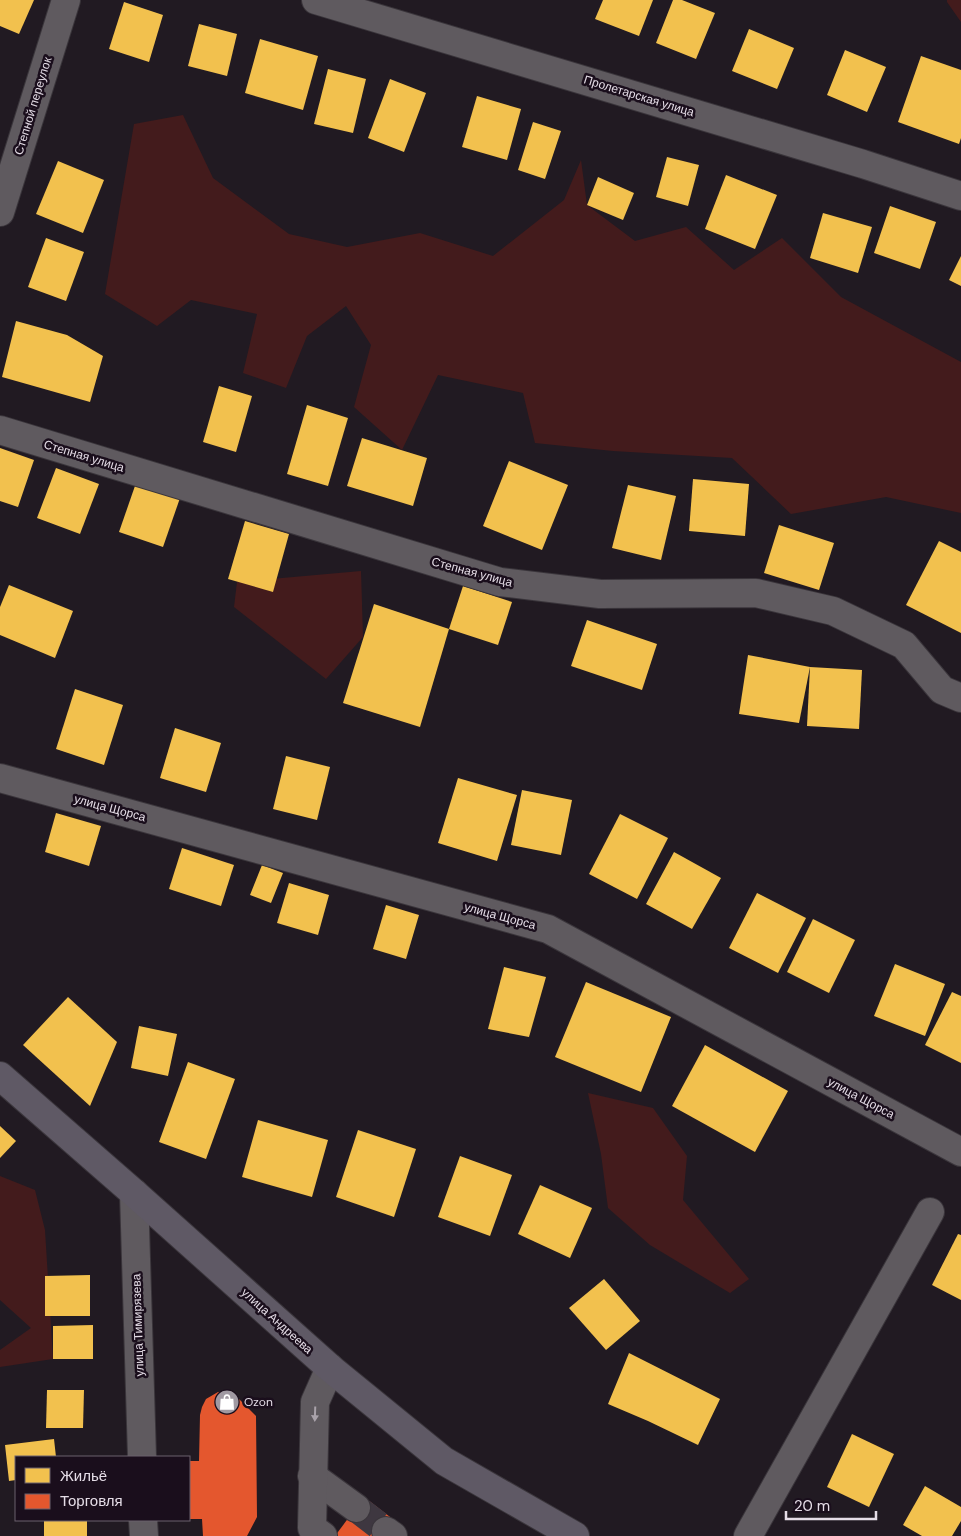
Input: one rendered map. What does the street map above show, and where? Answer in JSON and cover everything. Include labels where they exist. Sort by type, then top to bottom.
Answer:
[{"type":"main road","name":"улица Андреева","points":[[0,1076],[330,1368],[444,1461],[575,1536]]},
{"type":"street","name":"Степной переулок","points":[[0,212],[66,0]]},
{"type":"street","name":"Пролетарская улица","points":[[316,0],[863,164],[961,196]]},
{"type":"street","name":"Степная улица","points":[[0,430],[500,582],[600,594],[756,594],[833,611],[904,645],[942,690],[961,698]]},
{"type":"street","name":"улица Щорса","points":[[0,778],[548,929],[961,1152]]},
{"type":"street","name":"улица Тимирязева","points":[[134,1193],[142,1456]]},
{"type":"street","points":[[748,1536],[930,1212]]},
{"type":"street","points":[[323,1536],[312,1528],[315,1402],[330,1368]]},
{"type":"street","points":[[312,1476],[356,1508]]},
{"type":"street","points":[[143,1521],[144,1536]]},
{"type":"shaded area","points":[[947,0],[961,0],[961,22],[947,2]]},
{"type":"shaded area","points":[[183,115],[213,178],[289,234],[347,247],[420,233],[493,256],[564,200],[581,160],[587,205],[635,241],[686,227],[734,270],[782,238],[841,297],[961,362],[961,513],[886,497],[791,514],[732,458],[613,451],[535,443],[523,393],[438,375],[402,450],[354,407],[371,345],[346,306],[307,336],[286,388],[243,373],[257,314],[191,300],[157,326],[105,294],[134,124]]},
{"type":"shaded area","points":[[361,571],[363,637],[326,679],[234,607],[237,582]]},
{"type":"shaded area","points":[[588,1093],[653,1108],[687,1156],[683,1200],[749,1279],[730,1293],[650,1245],[608,1208],[601,1154]]},
{"type":"shaded area","points":[[0,1176],[35,1190],[45,1230],[53,1359],[0,1367],[0,1350],[31,1328],[0,1300]]},
{"type":"building: Жильё","points":[[0,0],[34,0],[19,34],[0,26]]},
{"type":"building: Жильё","points":[[603,0],[653,0],[639,36],[595,19]]},
{"type":"building: Жильё","points":[[673,0],[682,0],[715,13],[696,59],[656,43]]},
{"type":"building: Жильё","points":[[124,2],[163,15],[149,62],[109,49]]},
{"type":"building: Жильё","points":[[199,24],[237,34],[227,76],[188,66]]},
{"type":"building: Жильё","points":[[749,29],[794,48],[777,89],[732,71]]},
{"type":"building: Жильё","points":[[260,39],[318,56],[303,110],[245,93]]},
{"type":"building: Жильё","points":[[845,50],[886,67],[867,112],[827,95]]},
{"type":"building: Жильё","points":[[921,56],[961,70],[961,138],[959,144],[898,122]]},
{"type":"building: Жильё","points":[[328,69],[366,79],[353,133],[314,124]]},
{"type":"building: Жильё","points":[[390,79],[426,93],[404,152],[368,138]]},
{"type":"building: Жильё","points":[[477,96],[521,109],[507,160],[462,147]]},
{"type":"building: Жильё","points":[[533,122],[561,131],[545,179],[518,170]]},
{"type":"building: Жильё","points":[[667,157],[699,165],[688,206],[656,197]]},
{"type":"building: Жильё","points":[[58,161],[104,180],[83,233],[36,214]]},
{"type":"building: Жильё","points":[[726,175],[777,195],[755,249],[705,229]]},
{"type":"building: Жильё","points":[[598,177],[634,193],[623,220],[587,205]]},
{"type":"building: Жильё","points":[[890,206],[936,222],[920,269],[874,253]]},
{"type":"building: Жильё","points":[[823,213],[872,227],[858,273],[810,258]]},
{"type":"building: Жильё","points":[[46,238],[84,252],[66,301],[28,287]]},
{"type":"building: Жильё","points":[[961,256],[961,286],[949,280]]},
{"type":"building: Жильё","points":[[16,321],[67,335],[103,356],[90,402],[2,377]]},
{"type":"building: Жильё","points":[[219,386],[252,396],[236,452],[203,442]]},
{"type":"building: Жильё","points":[[307,405],[348,418],[328,486],[287,474]]},
{"type":"building: Жильё","points":[[362,438],[427,458],[413,506],[347,486]]},
{"type":"building: Жильё","points":[[0,448],[34,460],[18,507],[0,501]]},
{"type":"building: Жильё","points":[[509,461],[568,485],[542,550],[483,526]]},
{"type":"building: Жильё","points":[[56,468],[99,484],[80,534],[37,518]]},
{"type":"building: Жильё","points":[[693,479],[749,484],[745,536],[689,531]]},
{"type":"building: Жильё","points":[[136,483],[180,498],[163,547],[119,532]]},
{"type":"building: Жильё","points":[[628,485],[676,496],[661,560],[612,548]]},
{"type":"building: Жильё","points":[[245,521],[289,534],[273,592],[228,579]]},
{"type":"building: Жильё","points":[[779,525],[834,543],[819,590],[764,573]]},
{"type":"building: Жильё","points":[[939,541],[961,552],[961,633],[906,605]]},
{"type":"building: Жильё","points":[[9,585],[73,611],[55,658],[0,635],[0,607]]},
{"type":"building: Жильё","points":[[463,586],[512,602],[498,645],[449,629]]},
{"type":"building: Жильё","points":[[374,604],[449,629],[420,727],[343,703]]},
{"type":"building: Жильё","points":[[587,620],[657,644],[642,690],[571,666]]},
{"type":"building: Жильё","points":[[748,655],[810,667],[799,723],[739,714]]},
{"type":"building: Жильё","points":[[810,667],[862,670],[859,729],[807,726]]},
{"type":"building: Жильё","points":[[75,689],[123,705],[104,765],[56,749]]},
{"type":"building: Жильё","points":[[175,728],[221,743],[206,792],[160,778]]},
{"type":"building: Жильё","points":[[286,756],[330,767],[317,820],[273,809]]},
{"type":"building: Жильё","points":[[458,778],[517,795],[497,861],[438,843]]},
{"type":"building: Жильё","points":[[522,790],[572,800],[561,855],[511,845]]},
{"type":"building: Жильё","points":[[56,813],[101,826],[89,866],[45,852]]},
{"type":"building: Жильё","points":[[620,814],[668,838],[637,899],[589,874]]},
{"type":"building: Жильё","points":[[182,848],[234,865],[221,906],[169,889]]},
{"type":"building: Жильё","points":[[674,852],[721,878],[692,929],[646,904]]},
{"type":"building: Жильё","points":[[262,865],[283,873],[271,903],[250,895]]},
{"type":"building: Жильё","points":[[289,883],[329,895],[318,935],[277,923]]},
{"type":"building: Жильё","points":[[757,893],[806,918],[778,973],[729,948]]},
{"type":"building: Жильё","points":[[386,905],[419,915],[406,959],[373,949]]},
{"type":"building: Жильё","points":[[813,919],[855,940],[829,993],[787,972]]},
{"type":"building: Жильё","points":[[895,964],[945,984],[925,1036],[874,1016]]},
{"type":"building: Жильё","points":[[504,967],[546,977],[529,1037],[488,1029]]},
{"type":"building: Жильё","points":[[586,982],[671,1017],[641,1092],[555,1057]]},
{"type":"building: Жильё","points":[[952,992],[961,996],[961,1063],[925,1045]]},
{"type":"building: Жильё","points":[[68,997],[117,1042],[90,1106],[23,1045]]},
{"type":"building: Жильё","points":[[139,1026],[177,1034],[168,1076],[131,1068]]},
{"type":"building: Жильё","points":[[705,1045],[788,1091],[755,1152],[672,1106]]},
{"type":"building: Жильё","points":[[188,1062],[235,1079],[206,1159],[159,1142]]},
{"type":"building: Жильё","points":[[258,1120],[328,1140],[312,1197],[242,1177]]},
{"type":"building: Жильё","points":[[0,1126],[16,1141],[0,1158]]},
{"type":"building: Жильё","points":[[358,1130],[416,1149],[394,1217],[336,1197]]},
{"type":"building: Жильё","points":[[460,1156],[512,1175],[490,1236],[438,1217]]},
{"type":"building: Жильё","points":[[540,1185],[592,1208],[570,1258],[518,1234]]},
{"type":"building: Жильё","points":[[958,1234],[961,1235],[961,1300],[932,1285]]},
{"type":"building: Жильё","points":[[90,1275],[90,1316],[45,1316],[45,1276]]},
{"type":"building: Жильё","points":[[604,1279],[640,1321],[606,1350],[569,1308]]},
{"type":"building: Жильё","points":[[93,1325],[93,1359],[53,1359],[53,1326]]},
{"type":"building: Жильё","points":[[629,1353],[720,1399],[698,1445],[608,1404]]},
{"type":"building: Жильё","points":[[47,1390],[84,1390],[83,1428],[46,1428]]},
{"type":"building: Жильё","points":[[852,1434],[894,1454],[869,1507],[827,1487]]},
{"type":"building: Жильё","points":[[54,1439],[56,1456],[15,1456],[15,1480],[9,1481],[5,1445]]},
{"type":"building: Жильё","points":[[925,1486],[961,1507],[961,1521],[952,1536],[922,1536],[903,1525]]},
{"type":"building: Жильё","points":[[44,1521],[87,1521],[87,1536],[44,1536]]},
{"type":"building: Торговля","points":[[231,1391],[256,1416],[257,1517],[247,1536],[203,1536],[202,1519],[190,1519],[190,1461],[199,1461],[200,1415],[206,1399],[218,1392]]},
{"type":"building: Торговля","points":[[364,1497],[394,1520],[383,1536],[335,1536]]},
{"type":"tunnel","points":[[356,1508],[386,1531]]},
{"type":"place","name":"Ozon","points":[[227,1402]]}]
